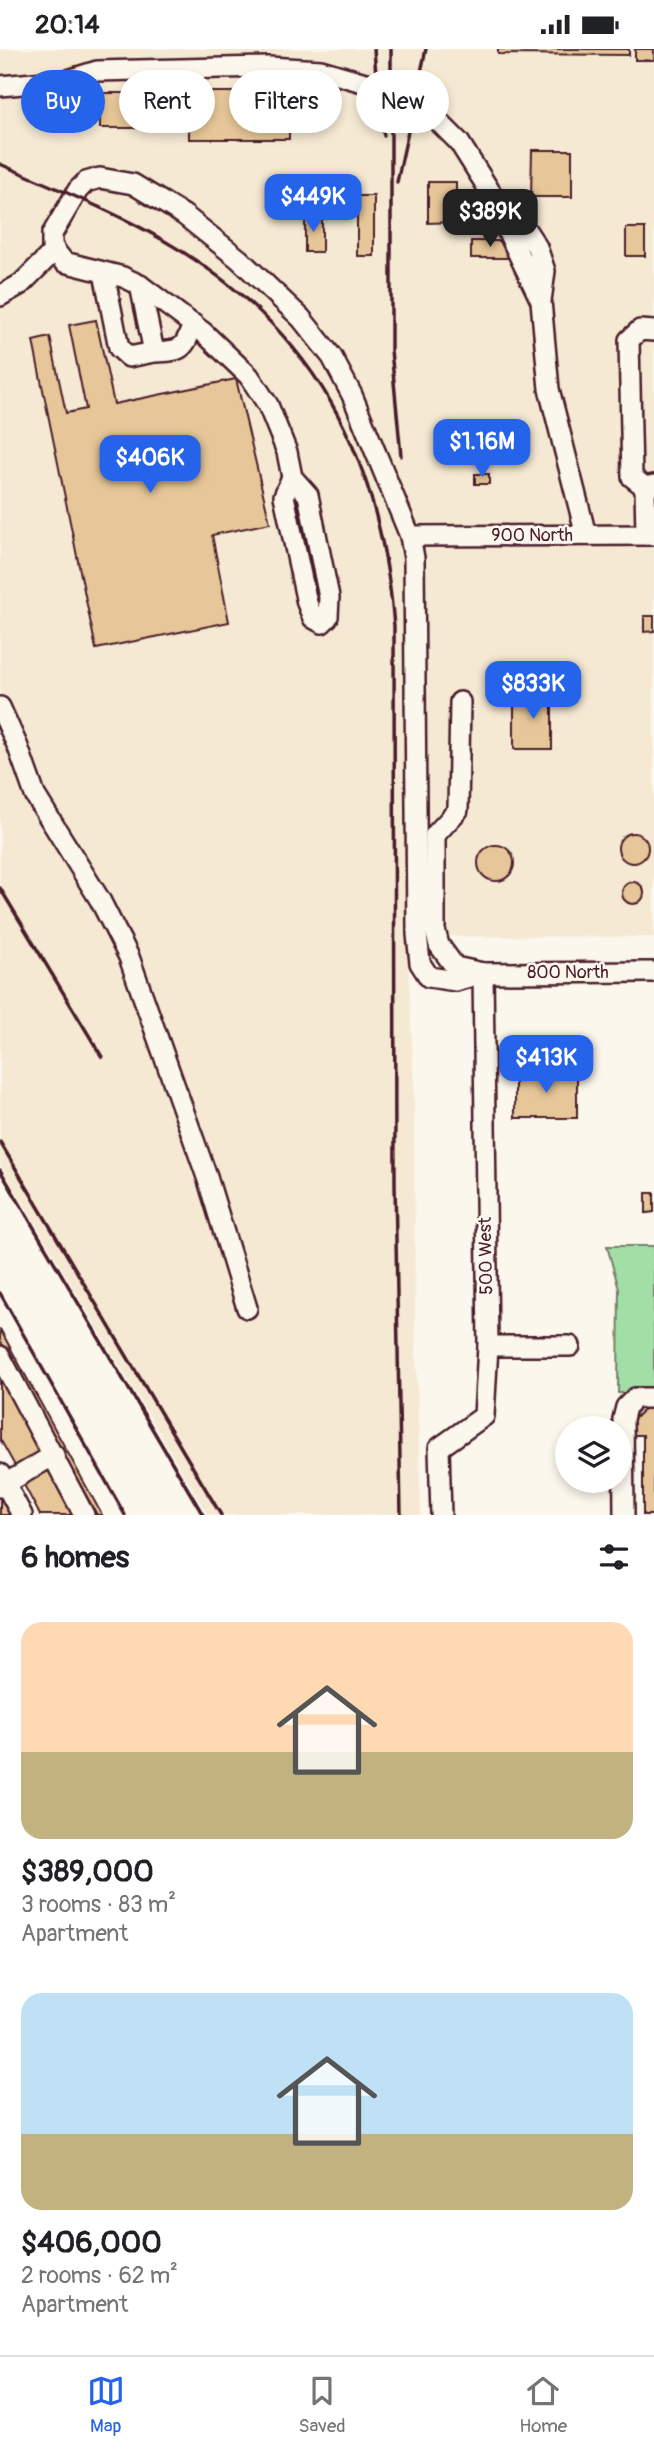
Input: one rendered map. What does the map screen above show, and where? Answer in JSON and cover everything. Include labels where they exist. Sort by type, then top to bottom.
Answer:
[{"type":"street","points":[[0,86],[68,80],[97,71],[268,67],[321,70],[376,86],[426,109],[459,142],[503,212],[520,221],[537,247],[545,271],[541,301],[548,389],[586,535]]},
{"type":"street","points":[[292,477],[284,496],[307,603],[313,618],[322,623],[328,617],[329,597],[308,495],[292,477],[287,452],[262,395],[249,376],[193,324],[140,285],[124,277],[64,262],[55,250],[52,234],[69,203],[86,182],[100,178],[132,184],[184,215],[230,251],[301,318],[332,357],[352,395],[410,536],[414,558],[417,934],[420,963],[429,977],[457,981],[483,973]]},
{"type":"street","points":[[0,296],[21,285],[55,250]]},
{"type":"street","points":[[104,273],[122,353],[128,357],[180,349],[186,345],[193,324]]},
{"type":"street","points":[[140,285],[155,352]]},
{"type":"street","points":[[650,535],[649,486],[632,477],[629,340],[640,330],[654,331]]},
{"type":"street","name":"900 North","points":[[410,536],[650,535]]},
{"type":"street","points":[[460,702],[458,810],[435,835],[435,930],[439,945],[455,967],[483,973]]},
{"type":"street","points":[[0,707],[35,795],[100,900],[129,957],[207,1177],[247,1307]]},
{"type":"street","name":"800 North","points":[[483,973],[654,972]]},
{"type":"street","name":"500 West","points":[[441,1515],[439,1448],[484,1416],[488,1346],[483,973]]},
{"type":"street","points":[[488,1346],[570,1346]]},
{"type":"street","points":[[0,1356],[84,1515]]},
{"type":"street","points":[[624,1515],[623,1419],[626,1407],[635,1398],[654,1398]]},
{"type":"street","points":[[22,1515],[2,1481],[54,1455]]},
{"type":"shaded area","points":[[0,49],[654,49],[654,937],[407,934],[414,1084],[415,1319],[421,1515],[208,1515],[0,1164]]},
{"type":"green space","points":[[607,1246],[654,1246],[654,1393],[618,1393],[619,1289]]},
{"type":"building","points":[[498,49],[629,49],[629,55],[498,54]]},
{"type":"building","points":[[635,49],[654,49],[654,60],[635,60]]},
{"type":"building","points":[[215,92],[229,92],[229,133],[289,133],[289,139],[189,139],[189,133],[215,133]]},
{"type":"building","points":[[105,93],[119,93],[119,128],[105,128]]},
{"type":"building","points":[[532,150],[572,150],[572,197],[531,197]]},
{"type":"building","points":[[428,182],[456,182],[456,222],[428,223]]},
{"type":"building","points":[[357,196],[374,196],[374,256],[357,256]]},
{"type":"building","points":[[305,216],[322,216],[322,252],[305,252]]},
{"type":"building","points":[[626,228],[645,228],[645,256],[626,256]]},
{"type":"building","points":[[471,241],[508,241],[508,258],[471,258]]},
{"type":"building","points":[[96,320],[114,404],[236,379],[270,523],[212,535],[229,622],[96,649],[33,341],[50,337],[66,413],[86,409],[69,325]]},
{"type":"building","points":[[475,474],[489,474],[489,484],[475,484]]},
{"type":"building","points":[[644,616],[654,616],[654,631],[644,632]]},
{"type":"building","points":[[514,693],[552,693],[552,749],[514,749]]},
{"type":"building","points":[[633,833],[644,837],[648,848],[644,859],[633,863],[622,859],[618,848],[622,837]]},
{"type":"building","points":[[496,845],[509,850],[514,863],[509,876],[496,881],[483,876],[478,863],[483,850]]},
{"type":"building","points":[[633,882],[641,885],[644,893],[641,901],[633,904],[625,901],[622,893],[625,885]]},
{"type":"building","points":[[515,1073],[577,1073],[577,1118],[515,1118]]},
{"type":"building","points":[[646,1193],[654,1193],[654,1212],[646,1213]]},
{"type":"building","points":[[0,1329],[102,1515],[97,1515],[0,1340]]},
{"type":"building","points":[[0,1369],[44,1450],[15,1466],[0,1439]]},
{"type":"building","points":[[645,1408],[654,1408],[654,1515],[643,1515],[643,1435],[633,1435],[633,1420]]},
{"type":"building","points":[[53,1468],[78,1515],[40,1515],[23,1483]]},
{"type":"building","points":[[0,1496],[5,1496],[15,1515],[0,1515]]},
{"type":"railway","points":[[374,49],[384,136]]},
{"type":"railway","points":[[391,49],[391,350],[401,456]]},
{"type":"railway","points":[[397,182],[426,49]]},
{"type":"railway","points":[[0,164],[103,209],[163,240],[216,275],[262,313],[300,356],[331,402],[355,452],[374,506],[386,564],[394,626],[395,1184],[401,1515]]},
{"type":"railway","points":[[0,888],[102,1057]]},
{"type":"railway","points":[[0,1142],[221,1515]]},
{"type":"railway","points":[[0,1170],[203,1515]]},
{"type":"railway","points":[[0,1293],[125,1515]]}]
